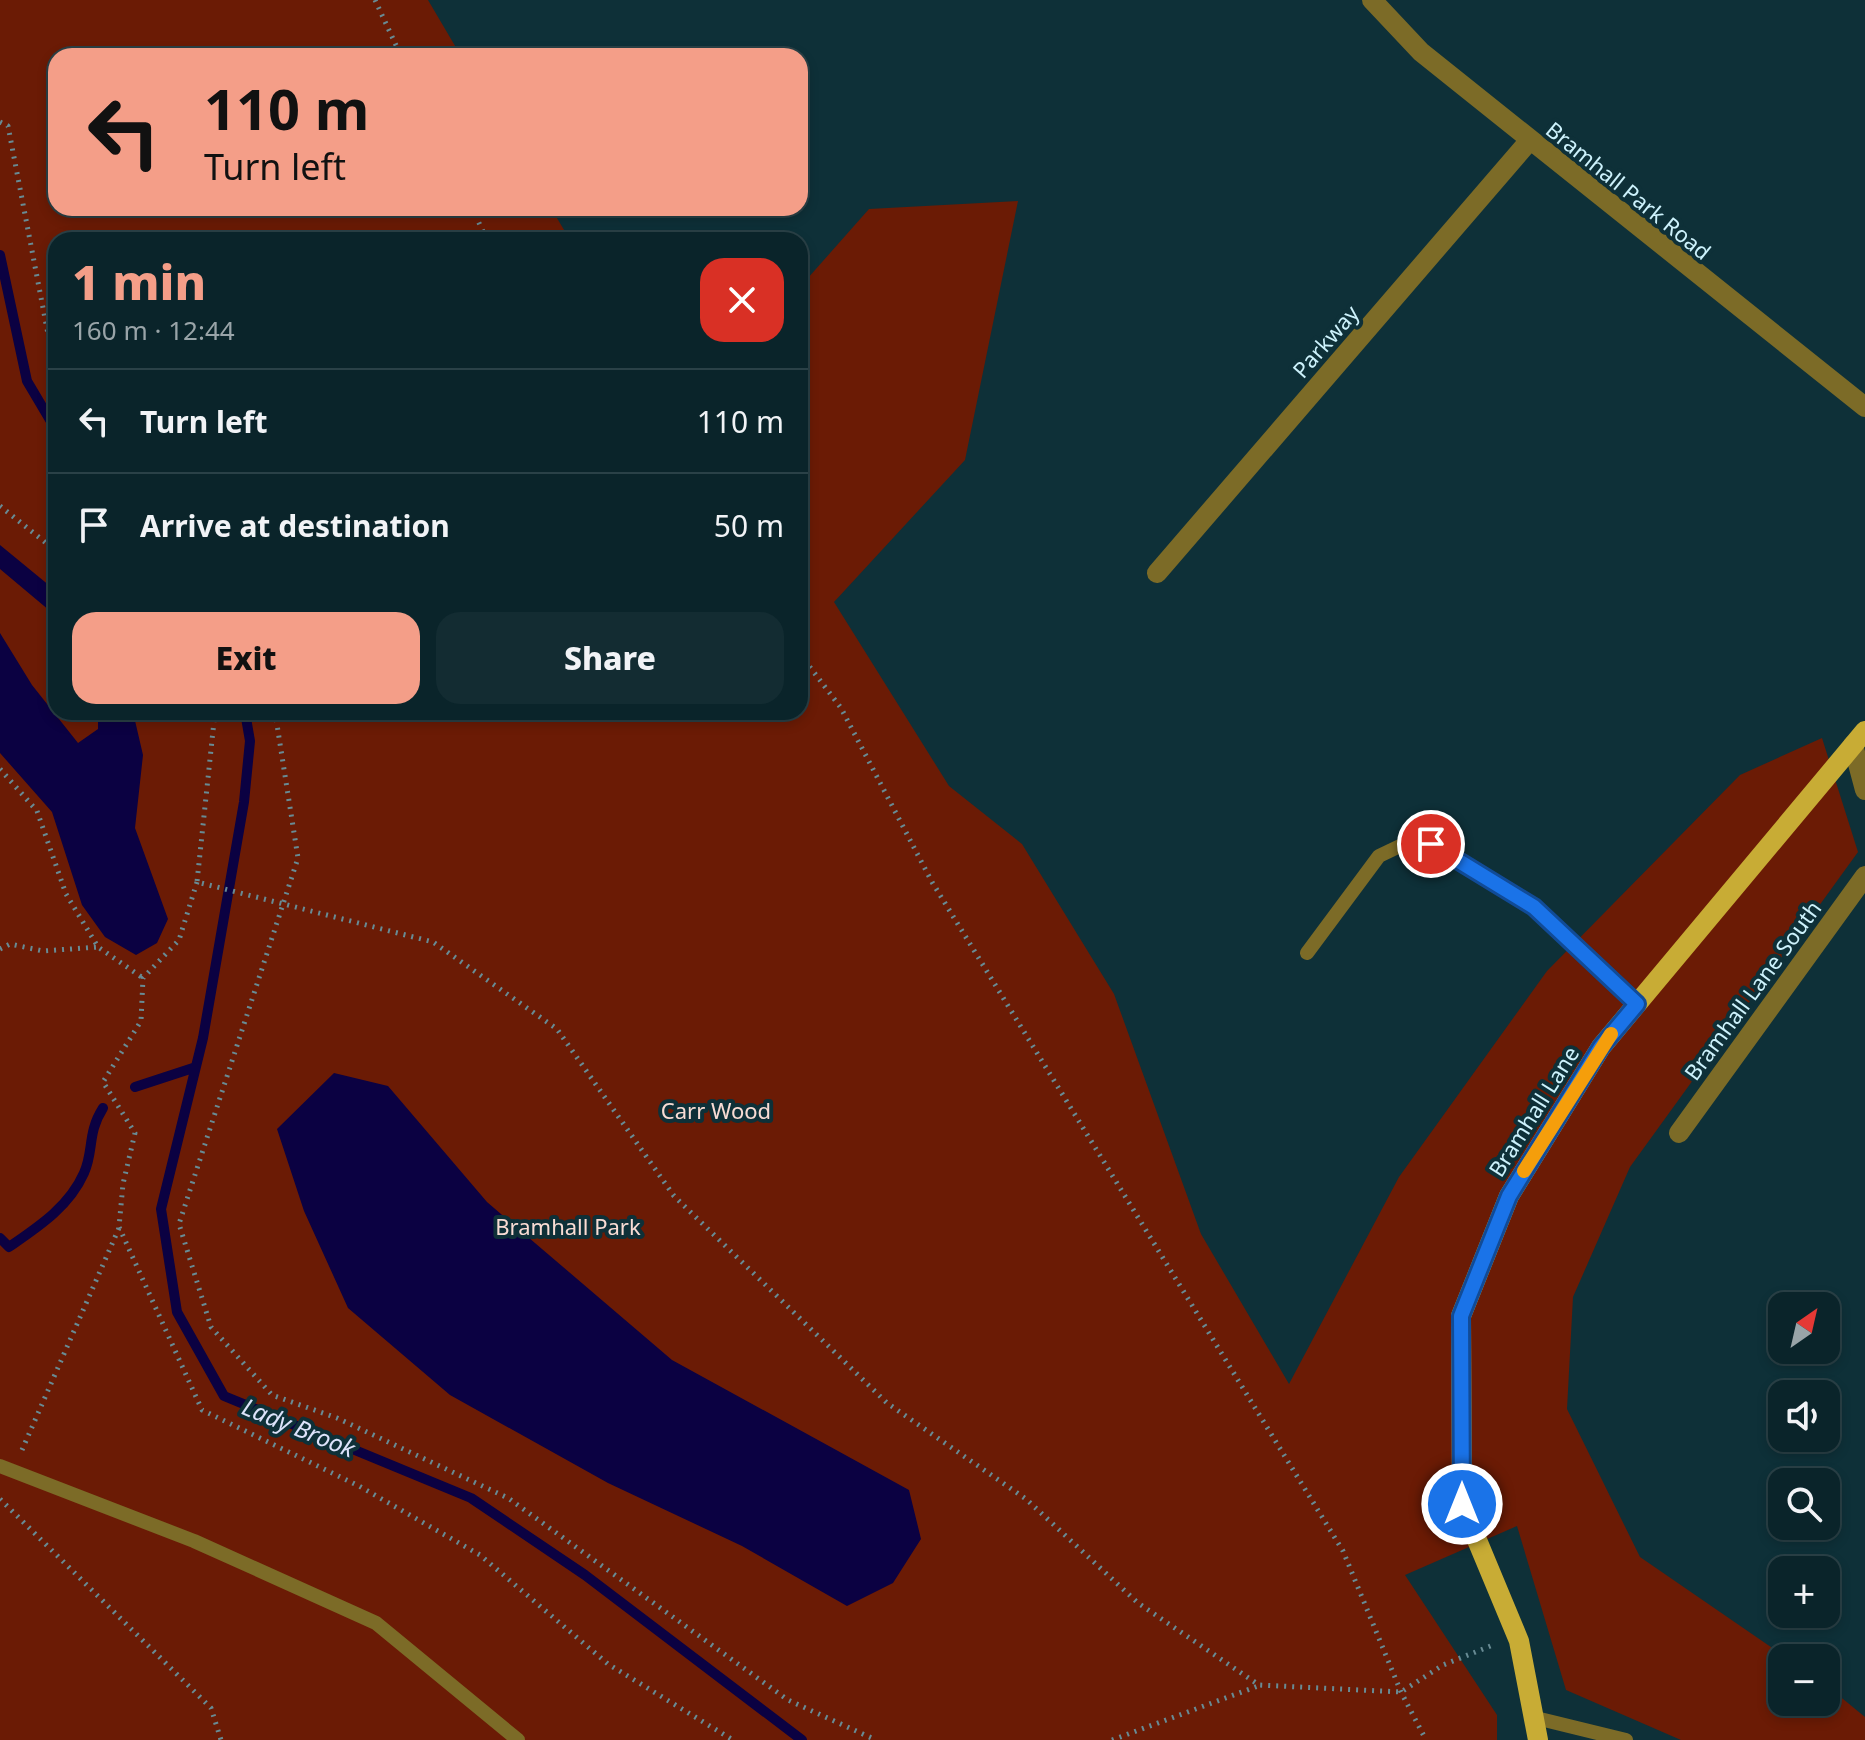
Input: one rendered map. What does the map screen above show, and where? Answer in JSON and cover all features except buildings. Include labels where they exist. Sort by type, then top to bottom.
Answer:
[{"type":"main road","name":"Bramhall Lane","points":[[1518,1638],[1462,1504],[1461,1316],[1509,1196],[1601,1047],[1859,738]]},
{"type":"main road","points":[[1518,1638],[1538,1740]]},
{"type":"street","name":"Bramhall Park Road","points":[[1372,0],[1421,52],[1865,407]]},
{"type":"street","name":"Parkway","points":[[1157,573],[1530,140]]},
{"type":"street","points":[[1859,738],[1865,790]]},
{"type":"street","name":"Bramhall Lane South","points":[[1679,1133],[1865,876]]},
{"type":"lane","points":[[1307,953],[1379,856],[1402,845],[1431,844],[1534,907],[1637,1004]]},
{"type":"lane","points":[[6,1469],[194,1541],[376,1623],[518,1740]]},
{"type":"lane","points":[[1536,1718],[1626,1740]]},
{"type":"path","points":[[375,0],[397,48]]},
{"type":"path","points":[[0,122],[8,126],[48,334]]},
{"type":"path","points":[[0,506],[48,545]]},
{"type":"path","points":[[808,665],[841,708],[932,882],[1343,1551],[1401,1692],[1426,1740]]},
{"type":"path","points":[[6,1469],[119,1227],[123,1184],[135,1133],[103,1082],[141,1021],[143,978],[179,940],[197,882],[214,720]]},
{"type":"path","points":[[276,720],[298,858],[179,1224],[211,1327],[272,1395],[337,1418],[508,1498],[788,1700],[876,1740]]},
{"type":"path","points":[[0,769],[37,811],[66,894],[98,947],[143,978]]},
{"type":"path","points":[[197,882],[433,942],[557,1029],[674,1196],[887,1403],[1026,1499],[1138,1603],[1259,1685]]},
{"type":"path","points":[[0,949],[10,944],[43,951],[98,947]]},
{"type":"path","points":[[119,1227],[202,1410],[359,1486],[480,1555],[608,1664],[733,1740]]},
{"type":"path","points":[[0,1499],[211,1708],[221,1740]]},
{"type":"path","points":[[1112,1740],[1259,1685],[1401,1692],[1443,1665],[1518,1638]]},
{"type":"green space","name":"Carr Wood","points":[[0,0],[428,0],[456,48],[48,48],[48,216],[556,216],[565,232],[48,232],[48,720],[808,720],[808,278],[869,209],[1018,201],[965,460],[834,602],[949,786],[1022,844],[1114,994],[1201,1234],[1289,1384],[1399,1177],[1547,971],[1740,775],[1822,738],[1858,852],[1630,1167],[1573,1297],[1567,1409],[1640,1557],[1768,1645],[1768,1716],[1840,1716],[1840,1696],[1865,1717],[1865,1740],[1681,1740],[1566,1690],[1517,1526],[1405,1575],[1497,1715],[1497,1740],[0,1740]]},
{"type":"shaded area","points":[[0,545],[48,584],[48,609],[0,569]]},
{"type":"shaded area","points":[[0,633],[48,705],[48,720],[60,720],[78,743],[98,729],[98,720],[135,720],[143,755],[135,828],[168,919],[157,943],[136,955],[105,937],[82,905],[52,812],[0,753]]},
{"type":"shaded area","points":[[334,1073],[388,1086],[487,1202],[672,1360],[909,1490],[921,1539],[893,1583],[847,1606],[742,1546],[608,1483],[450,1395],[348,1308],[304,1211],[277,1129]]},
{"type":"waterway","name":"Lady Brook","points":[[0,255],[27,381],[48,416]]},
{"type":"waterway","name":"Lady Brook","points":[[246,720],[250,741],[244,802],[203,1038],[161,1209],[177,1312],[224,1396],[471,1498],[585,1575],[802,1740]]},
{"type":"waterway","points":[[135,1087],[193,1068]]},
{"type":"waterway","points":[[0,1238],[9,1247],[52,1215],[70,1196],[84,1173],[95,1126],[103,1108]]},
{"type":"slow traffic","points":[[1524,1171],[1611,1034]]},
{"type":"route","points":[[1431,844],[1534,907],[1637,1004],[1601,1047],[1509,1196],[1461,1316],[1462,1504]]},
{"type":"park label","name":"Bramhall Park","points":[[568,1226]]}]
